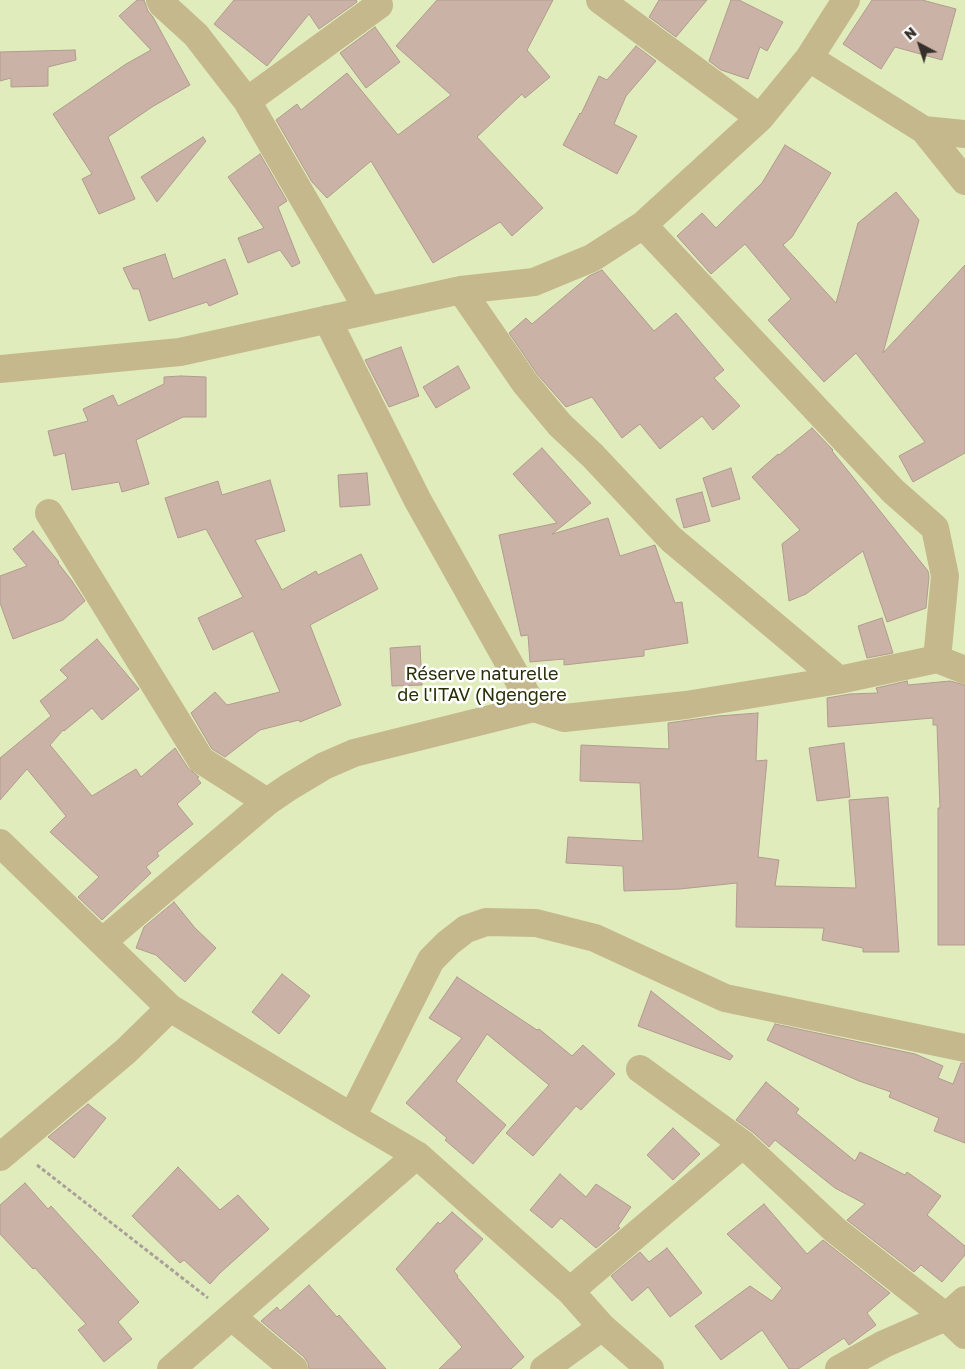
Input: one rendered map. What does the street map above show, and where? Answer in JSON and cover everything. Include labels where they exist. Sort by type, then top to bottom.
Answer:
[{"type":"street","points":[[160,0],[196,35],[247,101],[368,310]]},
{"type":"street","points":[[600,0],[760,118]]},
{"type":"street","points":[[0,369],[180,352],[460,290],[534,282],[592,258],[643,225],[760,118],[809,58],[846,0]]},
{"type":"street","points":[[247,101],[379,5]]},
{"type":"street","points":[[809,58],[924,130],[965,181]]},
{"type":"street","points":[[924,130],[965,134]]},
{"type":"street","points":[[643,225],[893,491],[935,528],[944,576],[937,659]]},
{"type":"street","points":[[460,290],[525,383],[560,425],[593,456],[671,538],[839,680]]},
{"type":"street","points":[[328,319],[417,499],[534,708]]},
{"type":"street","points":[[49,513],[201,760],[268,802]]},
{"type":"street","points":[[102,942],[268,802],[324,766],[354,753],[534,708],[564,718],[686,705],[839,680],[937,659],[965,670]]},
{"type":"street","points":[[0,843],[170,1008],[417,1155],[570,1291],[602,1327],[650,1369]]},
{"type":"street","points":[[352,1117],[431,960],[448,942],[466,929],[486,922],[536,923],[595,938],[725,998],[965,1048]]},
{"type":"street","points":[[6,1152],[126,1051],[170,1008]]},
{"type":"street","points":[[640,1069],[743,1144],[835,1230],[959,1317]]},
{"type":"street","points":[[570,1291],[743,1144]]},
{"type":"street","points":[[171,1369],[417,1155]]},
{"type":"street","points":[[232,1317],[294,1369]]},
{"type":"street","points":[[838,1369],[884,1344],[959,1317]]},
{"type":"street","points":[[544,1369],[602,1327]]},
{"type":"path","points":[[6,1152],[232,1317]]},
{"type":"green space","name":"Réserve naturelle de l'ITAV (Ngengere","points":[[0,0],[965,0],[965,1369],[0,1369]]},
{"type":"building","points":[[137,0],[144,0],[148,11],[190,85],[152,107],[108,137],[135,199],[99,214],[82,179],[92,174],[53,114],[126,64],[151,50],[119,16]]},
{"type":"building","points":[[234,0],[356,0],[357,2],[319,29],[309,14],[267,66],[214,24]]},
{"type":"building","points":[[437,0],[553,0],[527,50],[550,77],[525,98],[522,94],[477,137],[543,208],[512,236],[500,222],[433,263],[371,161],[327,198],[312,182],[276,120],[297,104],[301,110],[347,73],[398,135],[451,95],[396,46]]},
{"type":"building","points":[[659,0],[707,0],[676,37],[649,17]]},
{"type":"building","points":[[731,0],[739,0],[783,22],[767,51],[760,47],[748,79],[721,70],[709,61]]},
{"type":"building","points":[[872,0],[922,0],[956,9],[942,60],[895,47],[881,69],[843,44]]},
{"type":"building","points":[[375,27],[400,62],[366,88],[340,53]]},
{"type":"building","points":[[636,46],[656,61],[626,96],[614,124],[637,136],[617,174],[563,145],[581,114],[599,76],[607,80]]},
{"type":"building","points":[[75,50],[76,60],[48,67],[48,86],[11,87],[11,78],[0,81],[0,52]]},
{"type":"building","points":[[203,137],[206,141],[157,202],[141,177]]},
{"type":"building","points":[[785,145],[831,173],[792,237],[783,245],[836,303],[858,223],[896,192],[919,220],[883,353],[965,265],[965,453],[913,482],[899,456],[925,442],[856,353],[824,382],[768,320],[791,299],[745,244],[711,274],[677,236],[702,213],[716,228],[762,183]]},
{"type":"building","points":[[260,154],[287,201],[278,207],[300,263],[292,267],[280,250],[248,263],[238,238],[264,228],[228,177]]},
{"type":"building","points":[[165,254],[173,279],[225,259],[238,294],[209,306],[207,302],[149,321],[139,289],[133,289],[123,268]]},
{"type":"building","points":[[602,270],[654,331],[676,313],[724,370],[714,378],[740,406],[713,430],[702,416],[660,449],[640,424],[622,438],[592,397],[566,407],[537,374],[509,333],[526,318],[532,324],[589,276]]},
{"type":"building","points":[[401,347],[419,396],[389,407],[365,360]]},
{"type":"building","points":[[458,366],[470,388],[436,408],[423,387]]},
{"type":"building","points":[[164,377],[206,377],[206,417],[183,417],[136,440],[149,484],[122,492],[119,482],[72,490],[65,453],[54,456],[48,431],[88,421],[83,409],[113,395],[118,406],[164,384]]},
{"type":"building","points":[[812,428],[833,450],[928,571],[926,608],[887,622],[863,551],[806,594],[789,601],[782,544],[800,530],[752,477]]},
{"type":"building","points":[[542,448],[591,503],[552,534],[608,518],[620,556],[655,545],[675,603],[682,602],[688,643],[644,650],[644,656],[564,665],[564,659],[530,662],[528,635],[521,636],[499,535],[557,523],[513,474]]},
{"type":"building","points":[[731,468],[740,499],[712,507],[703,478]]},
{"type":"building","points":[[367,473],[370,505],[340,507],[338,475]]},
{"type":"building","points":[[270,480],[285,531],[255,540],[282,590],[316,571],[318,575],[361,554],[378,589],[310,625],[341,705],[300,722],[299,720],[260,730],[225,757],[212,749],[191,713],[215,692],[227,705],[280,692],[253,631],[213,650],[198,618],[243,597],[206,529],[178,538],[165,498],[218,481],[222,495]]},
{"type":"building","points":[[702,492],[710,521],[684,528],[676,499]]},
{"type":"building","points":[[33,531],[59,562],[85,601],[63,620],[13,639],[0,603],[0,576],[27,566],[13,549]]},
{"type":"building","points":[[882,618],[893,653],[867,658],[858,626]]},
{"type":"building","points":[[97,639],[139,689],[102,720],[92,708],[63,730],[50,745],[92,796],[136,769],[141,777],[175,748],[188,768],[199,777],[197,778],[201,783],[177,804],[193,824],[157,853],[159,856],[146,867],[151,873],[102,920],[78,897],[99,877],[50,832],[66,816],[27,769],[0,800],[0,758],[51,716],[40,701],[68,678],[60,670]]},
{"type":"building","points":[[420,646],[422,685],[392,686],[390,648]]},
{"type":"building","points":[[907,681],[908,685],[950,681],[965,685],[965,945],[938,945],[938,808],[940,808],[937,725],[933,725],[933,718],[828,727],[827,698],[850,694],[878,693],[876,688]]},
{"type":"building","points":[[758,713],[756,761],[767,760],[758,857],[779,860],[775,886],[856,888],[849,800],[888,797],[899,952],[863,952],[863,948],[822,940],[824,928],[736,927],[737,883],[680,889],[624,891],[623,866],[566,863],[568,837],[643,841],[640,783],[580,781],[581,745],[669,749],[668,723]]},
{"type":"building","points":[[844,743],[850,797],[817,801],[809,748]]},
{"type":"building","points":[[174,902],[195,928],[216,948],[185,982],[156,955],[136,948],[144,927]]},
{"type":"building","points":[[282,974],[310,996],[279,1034],[252,1012]]},
{"type":"building","points":[[457,977],[537,1030],[539,1029],[572,1056],[583,1045],[615,1074],[581,1110],[576,1106],[533,1156],[506,1133],[549,1085],[487,1034],[456,1081],[506,1125],[473,1164],[445,1140],[447,1138],[406,1103],[462,1038],[429,1018]]},
{"type":"building","points":[[651,991],[733,1056],[730,1060],[638,1026]]},
{"type":"building","points":[[775,1024],[915,1054],[943,1066],[938,1078],[953,1084],[961,1063],[965,1063],[965,1143],[934,1131],[939,1118],[889,1097],[891,1092],[859,1081],[767,1040]]},
{"type":"building","points":[[766,1082],[799,1109],[796,1113],[855,1161],[860,1152],[905,1175],[907,1172],[941,1196],[927,1215],[965,1246],[965,1255],[942,1282],[921,1265],[914,1272],[847,1220],[865,1204],[835,1188],[775,1140],[769,1147],[736,1120]]},
{"type":"building","points":[[88,1104],[106,1118],[74,1158],[48,1137]]},
{"type":"building","points":[[673,1128],[700,1154],[673,1180],[647,1155]]},
{"type":"building","points":[[178,1167],[220,1210],[238,1195],[269,1229],[210,1284],[184,1260],[180,1263],[132,1216]]},
{"type":"building","points":[[560,1174],[586,1197],[596,1184],[631,1207],[618,1226],[620,1228],[596,1248],[561,1218],[552,1228],[530,1210]]},
{"type":"building","points":[[25,1183],[48,1209],[51,1206],[139,1302],[118,1322],[132,1339],[104,1362],[78,1330],[86,1324],[35,1268],[33,1269],[0,1234],[0,1205]]},
{"type":"building","points":[[764,1204],[807,1254],[823,1240],[890,1293],[867,1313],[876,1325],[849,1345],[844,1338],[798,1369],[789,1369],[762,1330],[721,1360],[695,1326],[750,1286],[772,1301],[782,1288],[727,1234]]},
{"type":"building","points":[[452,1212],[483,1239],[454,1271],[524,1357],[511,1369],[439,1369],[462,1347],[396,1269],[438,1222],[440,1224]]},
{"type":"building","points":[[667,1248],[702,1293],[670,1317],[648,1287],[632,1301],[611,1276],[640,1252],[649,1262]]},
{"type":"building","points":[[309,1285],[337,1317],[339,1315],[386,1369],[309,1369],[304,1357],[261,1321],[277,1307],[280,1311]]}]
